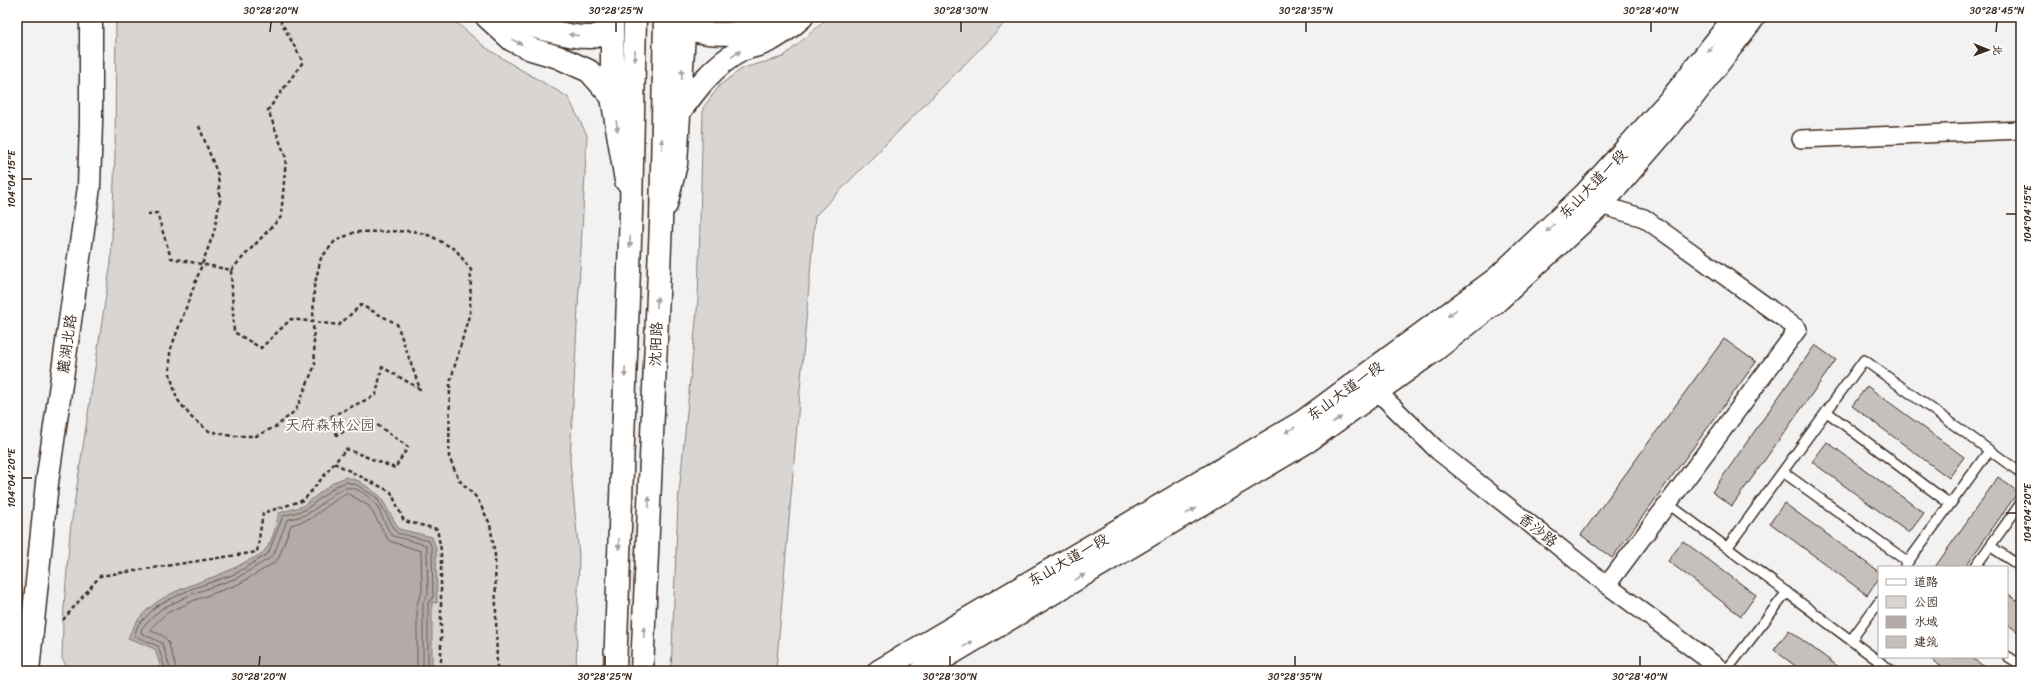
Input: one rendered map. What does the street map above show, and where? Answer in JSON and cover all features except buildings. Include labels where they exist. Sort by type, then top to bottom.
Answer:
[{"type":"street","name":"麓湖北路","points":[[28,671],[47,483],[88,187],[91,123],[91,17]]},
{"type":"street","points":[[487,17],[512,40],[531,49],[558,56],[589,71],[612,97]]},
{"type":"street","points":[[514,17],[522,23],[563,33],[591,37],[612,24]]},
{"type":"street","name":"沈阳路","points":[[615,671],[631,211],[636,17]]},
{"type":"street","name":"沈阳路","points":[[642,671],[661,223],[665,17]]},
{"type":"street","points":[[661,223],[676,164],[685,17]]},
{"type":"street","points":[[685,17],[693,30],[707,34],[735,33],[760,27],[775,17]]},
{"type":"street","points":[[680,111],[704,78],[741,50],[764,43],[785,32],[802,17]]},
{"type":"street","name":"东山大道一段","points":[[922,671],[1308,441],[1372,383],[1497,278],[1586,193],[1672,98],[1735,17]]},
{"type":"street","name":"东山大道一段","points":[[879,671],[1302,422],[1435,350],[1496,302],[1601,205],[1682,112],[1754,17]]},
{"type":"street","points":[[612,24],[612,97],[631,211]]},
{"type":"street","points":[[1801,139],[2021,130]]},
{"type":"street","points":[[1601,205],[1644,218],[1798,329],[1607,585]]},
{"type":"street","name":"香沙路","points":[[1372,383],[1438,451],[1607,585],[1723,671]]},
{"type":"lane","points":[[1727,548],[1864,360],[2021,473]]},
{"type":"lane","points":[[1827,412],[1950,504]]},
{"type":"lane","points":[[1783,472],[1906,565],[1989,451]]},
{"type":"lane","points":[[1667,503],[1892,671]]},
{"type":"lane","points":[[1976,566],[2021,503]]},
{"type":"lane","points":[[1990,546],[2021,567]]},
{"type":"lane","points":[[1726,671],[1787,592]]},
{"type":"lane","points":[[1851,640],[1878,603]]},
{"type":"lane","points":[[2008,657],[2021,666]]},
{"type":"path","points":[[63,620],[100,576],[257,552],[262,513],[304,500],[346,449],[395,468],[408,447],[368,419],[337,435],[330,417],[376,395],[382,367],[420,389],[397,324],[361,305],[339,325],[290,319],[261,348],[234,332],[231,270],[281,218],[286,158],[268,110],[303,62],[280,20]]},
{"type":"path","points":[[199,126],[218,175],[220,200],[214,232],[170,351],[170,374],[177,399],[192,418],[209,432],[232,436],[256,436],[277,426],[296,410],[315,365],[313,322],[314,287],[321,258],[335,241],[355,232],[413,231],[431,236],[456,250],[471,270],[470,312],[450,382],[449,457],[459,480],[477,498],[490,524],[495,555],[497,671]]},
{"type":"path","points":[[148,214],[157,213],[170,258],[231,270]]},
{"type":"path","points":[[334,463],[391,492],[404,521],[437,529],[441,550],[440,671]]},
{"type":"green space","name":"天府森林公园","points":[[116,17],[450,17],[485,47],[568,97],[587,135],[570,460],[579,555],[576,671],[70,671],[62,659],[63,620],[70,532],[111,262],[115,154]]},
{"type":"green space","points":[[829,17],[1047,17],[1010,18],[815,216],[776,671],[671,671],[678,503],[698,300],[703,108],[720,85],[743,68],[783,57]]},
{"type":"water","points":[[346,477],[359,481],[380,496],[399,529],[432,537],[436,548],[437,603],[432,602],[432,671],[162,671],[155,649],[128,638],[137,621],[150,608],[164,598],[180,590],[231,570],[260,555],[264,552],[270,542],[279,513],[303,506],[334,482]]}]
